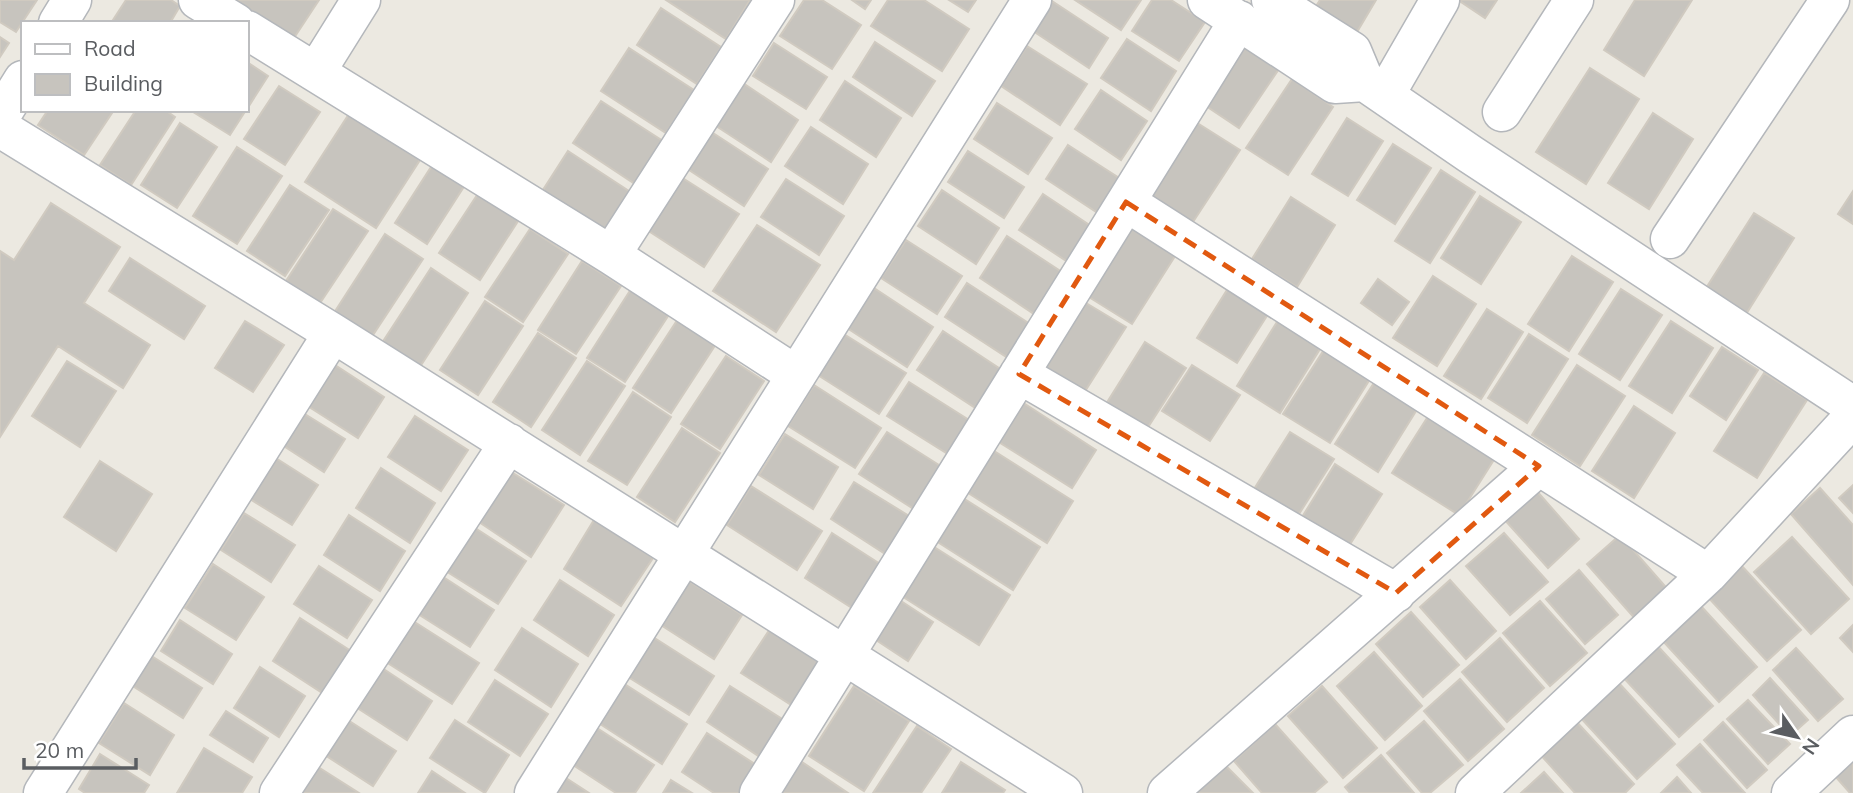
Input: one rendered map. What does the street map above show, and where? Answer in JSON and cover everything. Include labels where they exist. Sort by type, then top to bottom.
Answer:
[{"type":"street","points":[[59,21],[72,0]]},
{"type":"street","points":[[198,0],[233,21]]},
{"type":"street","points":[[316,72],[361,0]]},
{"type":"street","points":[[611,255],[775,0]]},
{"type":"street","points":[[534,793],[1032,0]]},
{"type":"street","points":[[1207,0],[1335,84],[1373,87],[1392,83],[1440,0]]},
{"type":"street","points":[[1271,0],[1352,51],[1373,87],[1853,406]]},
{"type":"street","points":[[1502,112],[1574,0]]},
{"type":"street","points":[[1670,239],[1830,0]]},
{"type":"street","points":[[759,793],[1240,20]]},
{"type":"street","points":[[248,31],[611,255],[796,375]]},
{"type":"street","points":[[0,117],[21,83]]},
{"type":"street","points":[[0,128],[333,332],[1063,793]]},
{"type":"street","points":[[1126,202],[1708,574]]},
{"type":"street","points":[[43,793],[333,332]]},
{"type":"street","points":[[1019,374],[1396,593]]},
{"type":"street","points":[[1475,793],[1708,574],[1853,417]]},
{"type":"street","points":[[279,793],[509,443]]},
{"type":"street","points":[[1167,793],[1539,466]]},
{"type":"street","points":[[1791,793],[1853,735]]},
{"type":"highlighted area","points":[[1126,202],[1539,466],[1396,593],[1019,374]]},
{"type":"building","points":[[0,0],[37,0],[16,32],[0,22]]},
{"type":"building","points":[[126,0],[171,0],[180,6],[171,21],[112,21]]},
{"type":"building","points":[[234,0],[319,0],[294,38]]},
{"type":"building","points":[[666,0],[750,0],[726,39]]},
{"type":"building","points":[[804,0],[822,0],[861,25],[832,69],[780,36]]},
{"type":"building","points":[[852,0],[871,0],[865,9]]},
{"type":"building","points":[[888,0],[924,0],[969,29],[942,71],[871,26]]},
{"type":"building","points":[[949,0],[976,0],[968,12]]},
{"type":"building","points":[[1075,0],[1141,0],[1121,30]]},
{"type":"building","points":[[1152,0],[1171,0],[1205,22],[1179,61],[1132,31]]},
{"type":"building","points":[[1320,0],[1376,0],[1354,37],[1313,11]]},
{"type":"building","points":[[1458,0],[1497,0],[1485,18]]},
{"type":"building","points":[[1635,0],[1692,0],[1644,76],[1604,50]]},
{"type":"building","points":[[1052,1],[1108,38],[1089,68],[1033,31]]},
{"type":"building","points":[[661,8],[721,47],[697,84],[637,45]]},
{"type":"building","points":[[1235,36],[1281,66],[1239,128],[1194,98]]},
{"type":"building","points":[[0,37],[9,43],[0,57]]},
{"type":"building","points":[[1127,39],[1176,71],[1151,111],[1101,78]]},
{"type":"building","points":[[875,42],[935,81],[912,116],[853,77]]},
{"type":"building","points":[[774,43],[827,77],[806,109],[753,76]]},
{"type":"building","points":[[1027,46],[1087,84],[1060,125],[1001,86]]},
{"type":"building","points":[[629,48],[694,90],[666,133],[601,91]]},
{"type":"building","points":[[248,63],[268,76],[248,107]]},
{"type":"building","points":[[1590,68],[1639,99],[1586,184],[1536,152]]},
{"type":"building","points":[[1292,79],[1333,107],[1288,175],[1246,148]]},
{"type":"building","points":[[740,81],[798,120],[771,162],[713,124]]},
{"type":"building","points":[[845,81],[901,118],[876,157],[820,120]]},
{"type":"building","points":[[279,86],[320,112],[285,165],[244,139]]},
{"type":"building","points":[[1101,90],[1147,121],[1121,160],[1075,129]]},
{"type":"building","points":[[601,101],[663,141],[635,184],[573,143]]},
{"type":"building","points":[[997,103],[1052,138],[1028,174],[974,139]]},
{"type":"building","points":[[47,112],[113,112],[84,155],[38,125]]},
{"type":"building","points":[[135,112],[168,112],[175,117],[131,185],[100,165]]},
{"type":"building","points":[[193,112],[245,112],[230,135]]},
{"type":"building","points":[[1653,113],[1693,139],[1649,209],[1608,183]]},
{"type":"building","points":[[349,114],[420,160],[376,228],[305,182]]},
{"type":"building","points":[[1347,118],[1383,141],[1348,196],[1312,174]]},
{"type":"building","points":[[1191,119],[1240,150],[1193,222],[1145,192]]},
{"type":"building","points":[[180,123],[217,147],[177,208],[141,185]]},
{"type":"building","points":[[811,127],[868,164],[843,204],[785,166]]},
{"type":"building","points":[[710,131],[768,169],[744,206],[686,168]]},
{"type":"building","points":[[1393,144],[1431,168],[1395,224],[1357,200]]},
{"type":"building","points":[[1068,145],[1127,183],[1104,217],[1046,179]]},
{"type":"building","points":[[237,147],[282,176],[237,244],[193,216]]},
{"type":"building","points":[[568,151],[632,193],[605,235],[541,193]]},
{"type":"building","points":[[968,151],[1024,187],[1004,218],[948,182]]},
{"type":"building","points":[[433,164],[465,185],[427,244],[395,223]]},
{"type":"building","points":[[1441,170],[1475,192],[1430,263],[1395,241]]},
{"type":"building","points":[[681,177],[739,214],[704,267],[647,230]]},
{"type":"building","points":[[786,179],[844,216],[819,255],[761,217]]},
{"type":"building","points":[[290,185],[329,210],[285,276],[247,251]]},
{"type":"building","points":[[942,190],[999,228],[976,264],[918,226]]},
{"type":"building","points":[[1853,191],[1853,224],[1838,214]]},
{"type":"building","points":[[479,192],[520,218],[480,280],[439,253]]},
{"type":"building","points":[[1043,194],[1094,228],[1071,264],[1019,230]]},
{"type":"building","points":[[1480,196],[1521,222],[1481,284],[1441,258]]},
{"type":"building","points":[[1291,197],[1335,225],[1297,287],[1252,259]]},
{"type":"building","points":[[51,203],[120,247],[84,303],[150,345],[123,388],[58,346],[0,437],[0,251],[14,260]]},
{"type":"building","points":[[333,209],[368,231],[320,303],[286,281]]},
{"type":"building","points":[[1754,213],[1794,238],[1741,322],[1701,296]]},
{"type":"building","points":[[1129,222],[1177,253],[1132,324],[1084,294]]},
{"type":"building","points":[[757,225],[820,265],[776,332],[713,291]]},
{"type":"building","points":[[530,229],[568,254],[523,322],[485,297]]},
{"type":"building","points":[[385,234],[423,259],[369,341],[332,316]]},
{"type":"building","points":[[1007,236],[1068,276],[1040,318],[980,278]]},
{"type":"building","points":[[906,240],[962,276],[937,314],[881,278]]},
{"type":"building","points":[[1572,256],[1613,282],[1569,351],[1528,324]]},
{"type":"building","points":[[130,258],[205,306],[184,339],[109,291]]},
{"type":"building","points":[[582,261],[621,286],[576,354],[538,330]]},
{"type":"building","points":[[431,268],[468,293],[418,370],[380,346]]},
{"type":"building","points":[[1433,276],[1476,304],[1437,366],[1393,338]]},
{"type":"building","points":[[1378,279],[1409,302],[1392,325],[1361,303]]},
{"type":"building","points":[[1232,282],[1272,308],[1237,363],[1197,338]]},
{"type":"building","points":[[967,283],[1030,324],[1008,358],[945,317]]},
{"type":"building","points":[[874,288],[933,327],[907,367],[847,328]]},
{"type":"building","points":[[631,289],[670,313],[625,382],[587,358]]},
{"type":"building","points":[[1621,289],[1662,315],[1620,380],[1579,354]]},
{"type":"building","points":[[1081,300],[1126,327],[1080,399],[1036,371]]},
{"type":"building","points":[[485,301],[523,326],[478,395],[440,370]]},
{"type":"building","points":[[1487,309],[1523,332],[1481,399],[1444,376]]},
{"type":"building","points":[[1282,314],[1325,341],[1280,413],[1237,386]]},
{"type":"building","points":[[678,319],[716,344],[671,413],[633,388]]},
{"type":"building","points":[[245,321],[284,345],[253,392],[215,368]]},
{"type":"building","points":[[1671,321],[1713,348],[1672,413],[1629,386]]},
{"type":"building","points":[[839,331],[906,373],[879,414],[813,372]]},
{"type":"building","points":[[943,331],[1002,370],[977,409],[917,370]]},
{"type":"building","points":[[538,333],[576,358],[531,427],[493,402]]},
{"type":"building","points":[[1529,334],[1568,359],[1527,423],[1488,398]]},
{"type":"building","points":[[1145,342],[1186,368],[1141,438],[1101,412]]},
{"type":"building","points":[[1329,342],[1375,371],[1330,443],[1283,414]]},
{"type":"building","points":[[1722,347],[1758,370],[1726,420],[1690,396]]},
{"type":"building","points":[[726,356],[764,381],[720,449],[681,424]]},
{"type":"building","points":[[67,361],[116,391],[80,447],[32,416]]},
{"type":"building","points":[[587,361],[625,386],[580,455],[542,430]]},
{"type":"building","points":[[332,363],[384,397],[358,438],[306,405]]},
{"type":"building","points":[[1192,365],[1240,395],[1210,441],[1162,411]]},
{"type":"building","points":[[1577,365],[1625,396],[1580,466],[1532,435]]},
{"type":"building","points":[[1764,373],[1807,400],[1757,478],[1714,451]]},
{"type":"building","points":[[1379,375],[1421,403],[1378,472],[1335,444]]},
{"type":"building","points":[[909,382],[977,425],[956,459],[887,416]]},
{"type":"building","points":[[814,385],[881,428],[855,468],[788,426]]},
{"type":"building","points":[[633,392],[671,417],[627,485],[588,461]]},
{"type":"building","points":[[1022,402],[1096,450],[1072,488],[997,441]]},
{"type":"building","points":[[1436,404],[1502,447],[1459,515],[1392,473]]},
{"type":"building","points":[[1634,406],[1675,433],[1634,498],[1592,471]]},
{"type":"building","points":[[300,411],[345,439],[324,472],[279,443]]},
{"type":"building","points":[[415,416],[468,450],[441,491],[388,457]]},
{"type":"building","points":[[682,428],[720,453],[675,522],[637,497]]},
{"type":"building","points":[[887,432],[950,472],[923,515],[859,474]]},
{"type":"building","points":[[1290,432],[1334,459],[1292,525],[1249,497]]},
{"type":"building","points":[[785,434],[838,467],[813,509],[759,475]]},
{"type":"building","points":[[991,449],[1073,501],[1047,543],[965,491]]},
{"type":"building","points":[[271,455],[318,485],[292,525],[245,496]]},
{"type":"building","points":[[100,461],[152,494],[116,551],[64,517]]},
{"type":"building","points":[[1335,464],[1382,494],[1340,560],[1294,530]]},
{"type":"building","points":[[381,468],[435,503],[410,543],[356,508]]},
{"type":"building","points":[[505,468],[564,505],[531,557],[473,518]]},
{"type":"building","points":[[854,482],[914,519],[890,557],[831,519]]},
{"type":"building","points":[[1853,485],[1853,513],[1839,498]]},
{"type":"building","points":[[751,486],[822,531],[797,570],[727,525]]},
{"type":"building","points":[[1820,488],[1853,525],[1853,585],[1791,514]]},
{"type":"building","points":[[1535,489],[1579,539],[1548,568],[1503,518]]},
{"type":"building","points":[[963,498],[1040,547],[1013,590],[936,541]]},
{"type":"building","points":[[244,513],[295,545],[271,582],[221,550]]},
{"type":"building","points":[[349,515],[405,551],[380,591],[324,555]]},
{"type":"building","points":[[594,520],[653,558],[621,606],[564,569]]},
{"type":"building","points":[[469,524],[526,561],[498,604],[441,568]]},
{"type":"building","points":[[832,533],[888,569],[860,613],[805,578]]},
{"type":"building","points":[[1504,533],[1548,582],[1510,615],[1466,566]]},
{"type":"building","points":[[1620,535],[1671,593],[1638,622],[1587,564]]},
{"type":"building","points":[[1792,537],[1849,599],[1811,634],[1754,572]]},
{"type":"building","points":[[931,545],[1010,595],[979,645],[900,595]]},
{"type":"building","points":[[213,564],[264,597],[236,640],[185,608]]},
{"type":"building","points":[[1740,564],[1801,630],[1767,661],[1706,595]]},
{"type":"building","points":[[319,566],[372,600],[347,638],[294,604]]},
{"type":"building","points":[[1579,570],[1618,615],[1585,644],[1546,599]]},
{"type":"building","points":[[434,571],[494,610],[470,647],[410,609]]},
{"type":"building","points":[[681,576],[742,615],[714,659],[653,620]]},
{"type":"building","points":[[560,580],[614,615],[588,656],[534,620]]},
{"type":"building","points":[[1450,580],[1496,631],[1466,659],[1420,607]]},
{"type":"building","points":[[901,601],[933,622],[908,661],[876,640]]},
{"type":"building","points":[[1540,601],[1587,653],[1550,686],[1503,633]]},
{"type":"building","points":[[1700,605],[1757,667],[1719,702],[1662,640]]},
{"type":"building","points":[[1411,612],[1459,665],[1423,697],[1376,644]]},
{"type":"building","points":[[402,614],[479,663],[452,704],[375,655]]},
{"type":"building","points":[[300,618],[351,651],[324,694],[273,661]]},
{"type":"building","points":[[180,620],[232,654],[213,684],[161,651]]},
{"type":"building","points":[[1853,625],[1853,652],[1840,638]]},
{"type":"building","points":[[522,628],[578,664],[551,707],[495,670]]},
{"type":"building","points":[[770,629],[824,664],[796,708],[741,673]]},
{"type":"building","points":[[653,637],[714,676],[689,715],[628,677]]},
{"type":"building","points":[[1500,638],[1544,688],[1507,722],[1462,672]]},
{"type":"building","points":[[1654,642],[1713,706],[1679,737],[1620,674]]},
{"type":"building","points":[[1796,648],[1843,699],[1818,721],[1773,670]]},
{"type":"building","points":[[1374,652],[1422,706],[1385,740],[1337,686]]},
{"type":"building","points":[[150,655],[202,688],[183,718],[131,685]]},
{"type":"building","points":[[373,662],[432,701],[407,740],[348,702]]},
{"type":"building","points":[[260,667],[305,696],[279,737],[234,708]]},
{"type":"building","points":[[1770,678],[1808,720],[1790,736],[1753,695]]},
{"type":"building","points":[[1460,679],[1504,729],[1468,761],[1424,711]]},
{"type":"building","points":[[495,680],[548,714],[520,756],[468,722]]},
{"type":"building","points":[[1617,681],[1675,744],[1637,779],[1579,716]]},
{"type":"building","points":[[623,683],[687,724],[662,764],[597,722]]},
{"type":"building","points":[[730,686],[787,722],[763,759],[707,722]]},
{"type":"building","points":[[854,686],[909,721],[864,791],[809,756]]},
{"type":"building","points":[[1322,686],[1377,748],[1343,778],[1288,716]]},
{"type":"building","points":[[1748,700],[1790,744],[1768,764],[1727,719]]},
{"type":"building","points":[[124,703],[174,735],[150,775],[99,743]]},
{"type":"building","points":[[226,711],[268,738],[253,762],[210,735]]},
{"type":"building","points":[[340,715],[396,751],[373,786],[317,750]]},
{"type":"building","points":[[1574,719],[1634,784],[1625,793],[1575,793],[1538,752]]},
{"type":"building","points":[[455,720],[509,755],[485,793],[430,758]]},
{"type":"building","points":[[1424,721],[1463,765],[1430,793],[1422,793],[1387,753]]},
{"type":"building","points":[[1723,722],[1767,770],[1747,788],[1704,740]]},
{"type":"building","points":[[1275,724],[1327,782],[1314,793],[1262,793],[1234,761]]},
{"type":"building","points":[[917,726],[951,749],[921,793],[873,793]]},
{"type":"building","points":[[597,728],[654,765],[635,793],[616,793],[573,765]]},
{"type":"building","points":[[707,733],[761,768],[746,793],[714,793],[682,772]]},
{"type":"building","points":[[1700,744],[1745,793],[1703,793],[1677,765]]},
{"type":"building","points":[[204,748],[252,777],[242,793],[177,793]]},
{"type":"building","points":[[100,754],[149,785],[144,793],[85,793],[79,789]]},
{"type":"building","points":[[1381,755],[1414,793],[1350,793],[1345,787]]},
{"type":"building","points":[[1853,759],[1853,793],[1850,793],[1835,776]]},
{"type":"building","points":[[799,760],[848,793],[777,793]]},
{"type":"building","points":[[961,762],[1005,790],[1003,793],[942,793]]},
{"type":"building","points":[[1223,763],[1253,793],[1194,793]]},
{"type":"building","points":[[315,765],[359,793],[297,793]]},
{"type":"building","points":[[432,771],[465,793],[418,793]]},
{"type":"building","points":[[1544,772],[1563,793],[1521,793]]},
{"type":"building","points":[[1677,777],[1691,793],[1661,793]]},
{"type":"building","points":[[566,778],[589,793],[556,793]]},
{"type":"building","points":[[671,780],[692,793],[663,793]]}]
